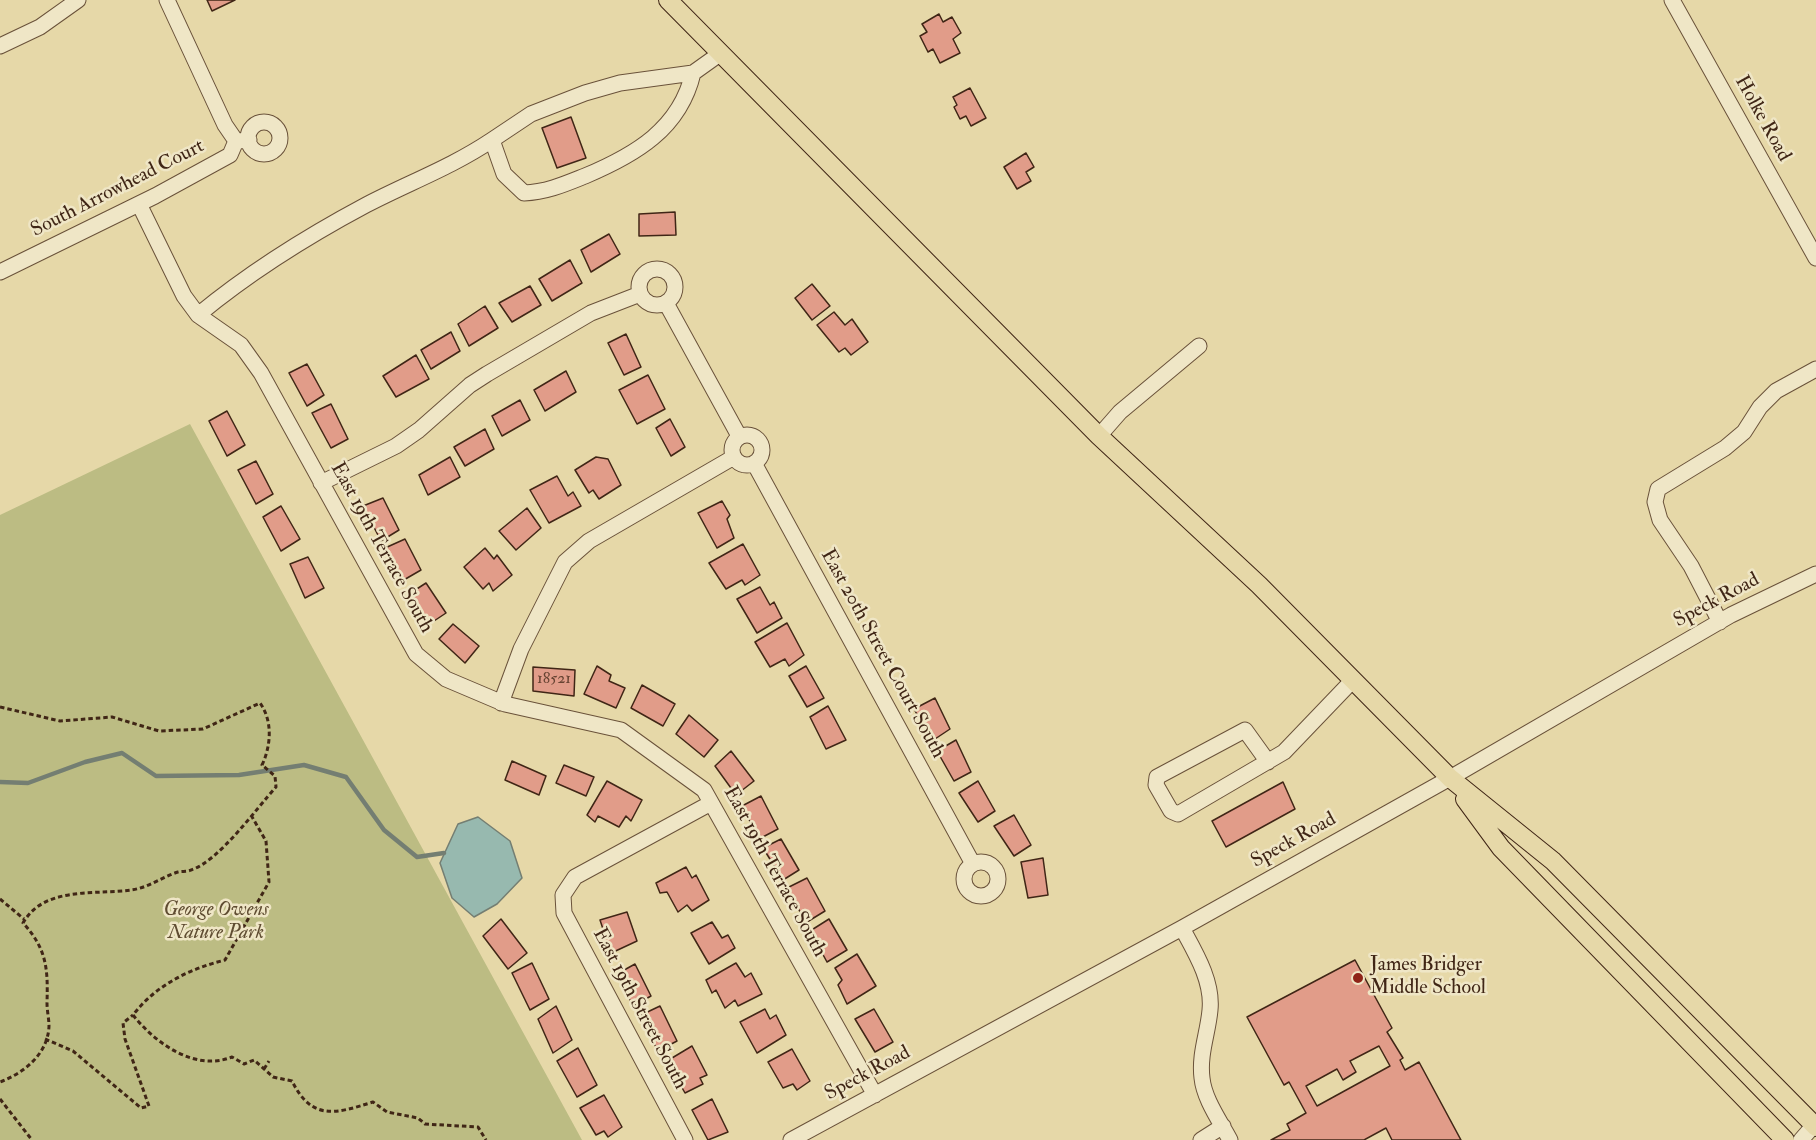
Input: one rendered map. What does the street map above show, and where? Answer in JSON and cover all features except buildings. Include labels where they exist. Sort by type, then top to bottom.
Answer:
[{"type":"main road","points":[[668,0],[1099,436],[1259,585],[1450,778],[1553,861],[1815,1126]]},
{"type":"main road","points":[[1450,778],[1501,848],[1785,1140]]},
{"type":"street","points":[[0,46],[40,27],[78,0]]},
{"type":"street","name":"South Arrowhead Court","points":[[0,272],[139,204],[230,155],[242,141],[225,125],[167,0]]},
{"type":"street","name":"Holke Road","points":[[1672,0],[1816,258]]},
{"type":"street","points":[[198,315],[237,282],[287,249],[368,204],[459,162],[531,114],[585,93],[620,83],[693,73],[721,53]]},
{"type":"street","points":[[492,140],[504,174],[524,194],[544,192],[624,160],[657,135],[687,97],[693,73]]},
{"type":"street","name":"East 19th Terrace South","points":[[139,204],[184,296],[198,315],[241,345],[261,374],[416,654],[446,679],[501,702],[621,730],[704,790],[875,1095]]},
{"type":"street","points":[[655,269],[666,271],[675,284],[673,295],[666,303],[651,304],[640,294],[639,283],[645,273],[655,269]]},
{"type":"street","points":[[321,483],[396,446],[419,430],[470,385],[487,374],[591,313],[640,294]]},
{"type":"street","points":[[666,303],[740,436]]},
{"type":"street","points":[[1099,436],[1120,412],[1199,346]]},
{"type":"street","points":[[1720,622],[1691,566],[1660,520],[1655,501],[1658,489],[1725,448],[1744,432],[1760,407],[1776,391],[1816,369]]},
{"type":"street","points":[[740,436],[755,436],[762,445],[762,455],[754,464],[741,464],[734,457],[733,443],[740,436]]},
{"type":"street","points":[[501,702],[522,649],[565,562],[589,541],[734,457]]},
{"type":"street","name":"East 20th Street Court South","points":[[754,464],[973,864]]},
{"type":"street","name":"Speck Road","points":[[790,1140],[1182,928],[1450,778],[1720,622],[1816,574]]},
{"type":"street","points":[[1268,762],[1245,730],[1157,777],[1156,784],[1171,812],[1178,814],[1268,762],[1284,752],[1353,680]]},
{"type":"street","name":"East 19th Street South","points":[[685,1140],[564,913],[563,895],[575,877],[711,803]]},
{"type":"street","points":[[1182,928],[1206,978],[1210,1011],[1201,1060],[1202,1080],[1227,1133],[1201,1140]]},
{"type":"street","points":[[1802,1140],[1815,1126]]},
{"type":"path","points":[[0,708],[60,721],[112,717],[159,731],[203,729],[260,704],[268,715],[269,749],[262,765],[275,776],[276,787],[234,836],[193,870],[176,873],[161,881],[131,890],[61,896],[30,909],[22,923],[38,939],[49,974],[49,1029],[42,1049],[33,1063],[0,1082]]},
{"type":"path","points":[[45,1039],[73,1051],[141,1108],[149,1106],[125,1039],[123,1023],[168,983],[194,968],[225,960],[269,882],[266,841],[251,815]]},
{"type":"path","points":[[0,899],[25,919]]},
{"type":"path","points":[[133,1015],[147,1033],[196,1061],[218,1063],[231,1057],[244,1064],[254,1060],[273,1077],[292,1081],[300,1098],[311,1108],[330,1111],[373,1102],[387,1112],[418,1119],[425,1124],[478,1127],[486,1140]]},
{"type":"path","points":[[264,1068],[269,1062]]},
{"type":"path","points":[[0,1099],[32,1140]]},
{"type":"green space","name":"George Owens Nature Park","points":[[190,424],[582,1140],[0,1140],[0,515]]},
{"type":"water","points":[[478,817],[510,841],[522,878],[497,904],[474,917],[452,898],[440,863],[458,824]]},
{"type":"waterway","points":[[0,782],[28,783],[85,762],[122,753],[156,776],[239,775],[304,765],[346,777],[384,830],[417,857],[444,853]]},
{"type":"place","name":"James Bridger Middle School","points":[[1358,978]]}]
